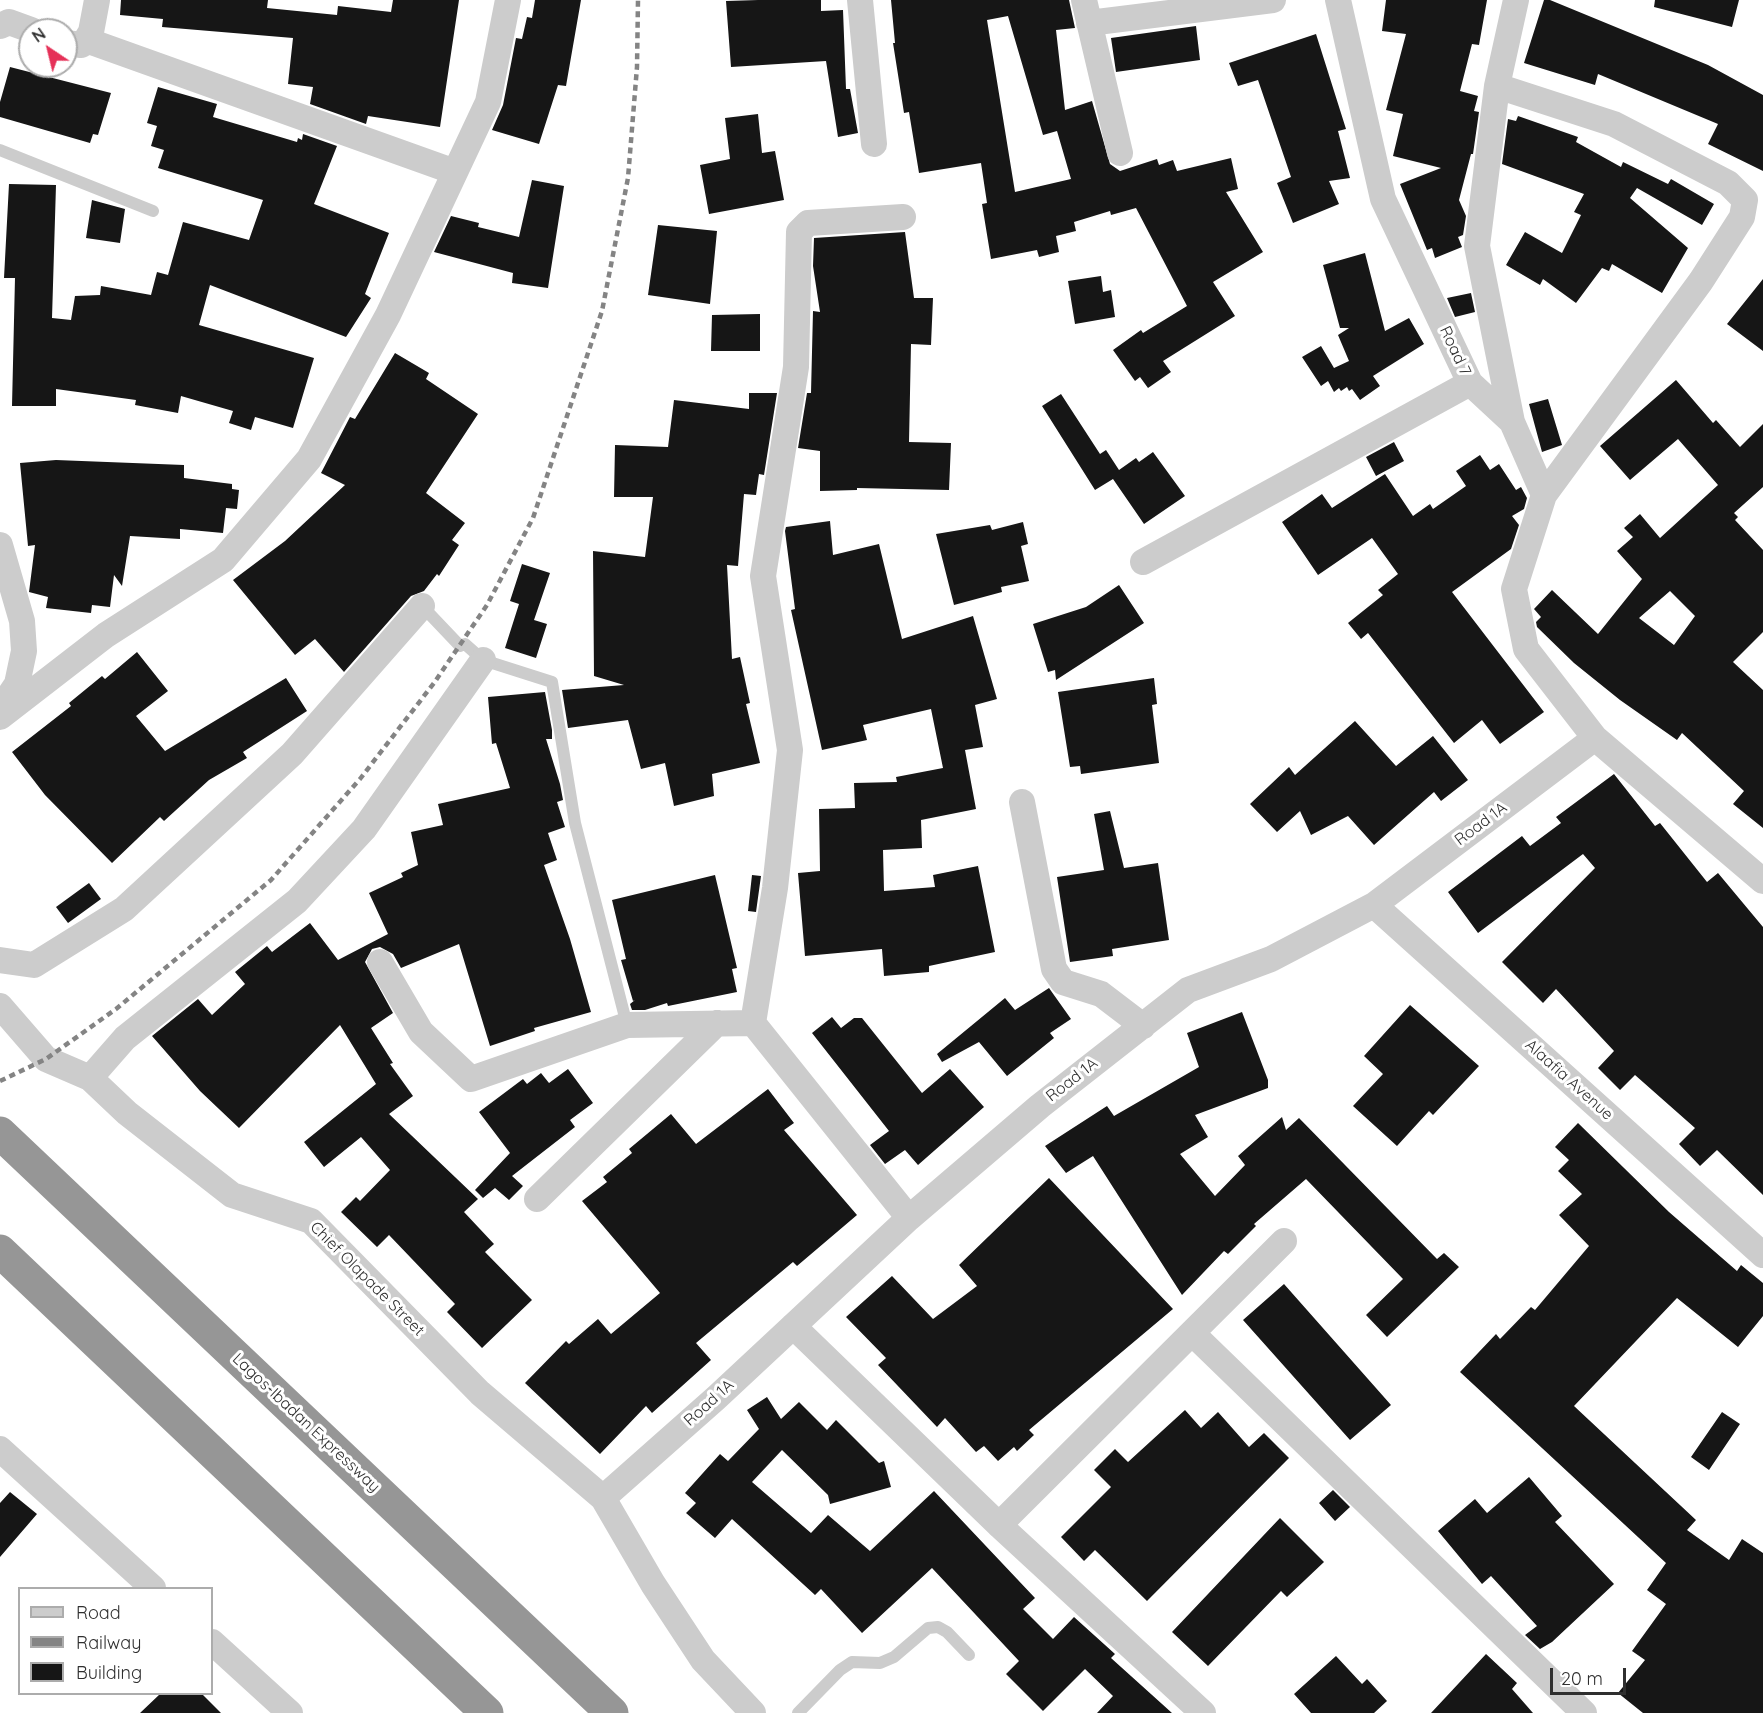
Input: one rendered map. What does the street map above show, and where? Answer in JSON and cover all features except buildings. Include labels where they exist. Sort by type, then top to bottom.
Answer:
[{"type":"highway","name":"Lagos-Ibadan Expressway","points":[[0,1133],[612,1713]]},
{"type":"highway","points":[[0,1251],[487,1713]]},
{"type":"street","points":[[78,41],[91,32],[97,0]]},
{"type":"street","points":[[0,717],[106,634],[224,560],[309,459],[388,315],[488,102],[508,0]]},
{"type":"street","points":[[860,0],[874,144]]},
{"type":"street","points":[[1120,153],[1086,11],[1273,0]]},
{"type":"street","name":"Road 7","points":[[1338,0],[1383,199],[1470,383],[1512,422],[1544,495]]},
{"type":"street","points":[[1512,422],[1477,246],[1497,86],[1516,0]]},
{"type":"street","points":[[0,26],[9,21],[18,25]]},
{"type":"street","points":[[78,43],[455,172]]},
{"type":"street","points":[[1497,86],[1614,124],[1728,183],[1745,200],[1742,217],[1728,241],[1652,351],[1544,495],[1514,589],[1526,649],[1595,738],[1763,881]]},
{"type":"street","points":[[903,217],[808,223],[799,232],[796,367],[763,576],[790,750],[775,888],[753,1023],[909,1218]]},
{"type":"street","points":[[1143,562],[1470,383]]},
{"type":"street","points":[[0,545],[22,621],[24,651],[17,684],[0,710]]},
{"type":"street","points":[[0,960],[34,964],[124,909],[292,754],[422,606]]},
{"type":"street","points":[[90,1078],[125,1038],[297,902],[364,829],[483,660]]},
{"type":"street","name":"Road 1A","points":[[603,1498],[909,1218],[1040,1106],[1188,990],[1271,959],[1312,940],[1374,905],[1595,738]]},
{"type":"street","points":[[1022,802],[1054,969],[1063,982],[1101,994],[1143,1026]]},
{"type":"street","name":"Alaafia Avenue","points":[[1374,905],[1763,1255]]},
{"type":"street","points":[[380,962],[422,1032],[471,1079],[627,1024],[753,1023]]},
{"type":"street","name":"Chief Olapade Street","points":[[0,1006],[46,1059],[90,1078],[127,1113],[232,1195],[311,1221],[480,1393],[603,1498],[653,1584],[703,1660],[753,1713]]},
{"type":"street","points":[[537,1199],[717,1023]]},
{"type":"street","points":[[999,1525],[1284,1241]]},
{"type":"street","points":[[793,1326],[999,1525],[1203,1713]]},
{"type":"street","points":[[1192,1333],[1584,1713]]},
{"type":"street","points":[[0,1449],[152,1587]]},
{"type":"street","points":[[213,1642],[290,1713]]},
{"type":"lane","points":[[0,150],[153,211]]},
{"type":"lane","points":[[422,606],[460,646],[465,644],[483,660],[552,682],[575,824],[627,1024]]},
{"type":"lane","points":[[798,1713],[852,1662],[880,1663],[894,1657],[928,1628],[938,1627],[947,1632],[969,1655]]},
{"type":"railway","points":[[0,1081],[46,1059],[116,1009],[271,880],[360,779],[434,683],[487,605],[533,518],[602,311],[628,178],[637,67],[638,0]]}]
